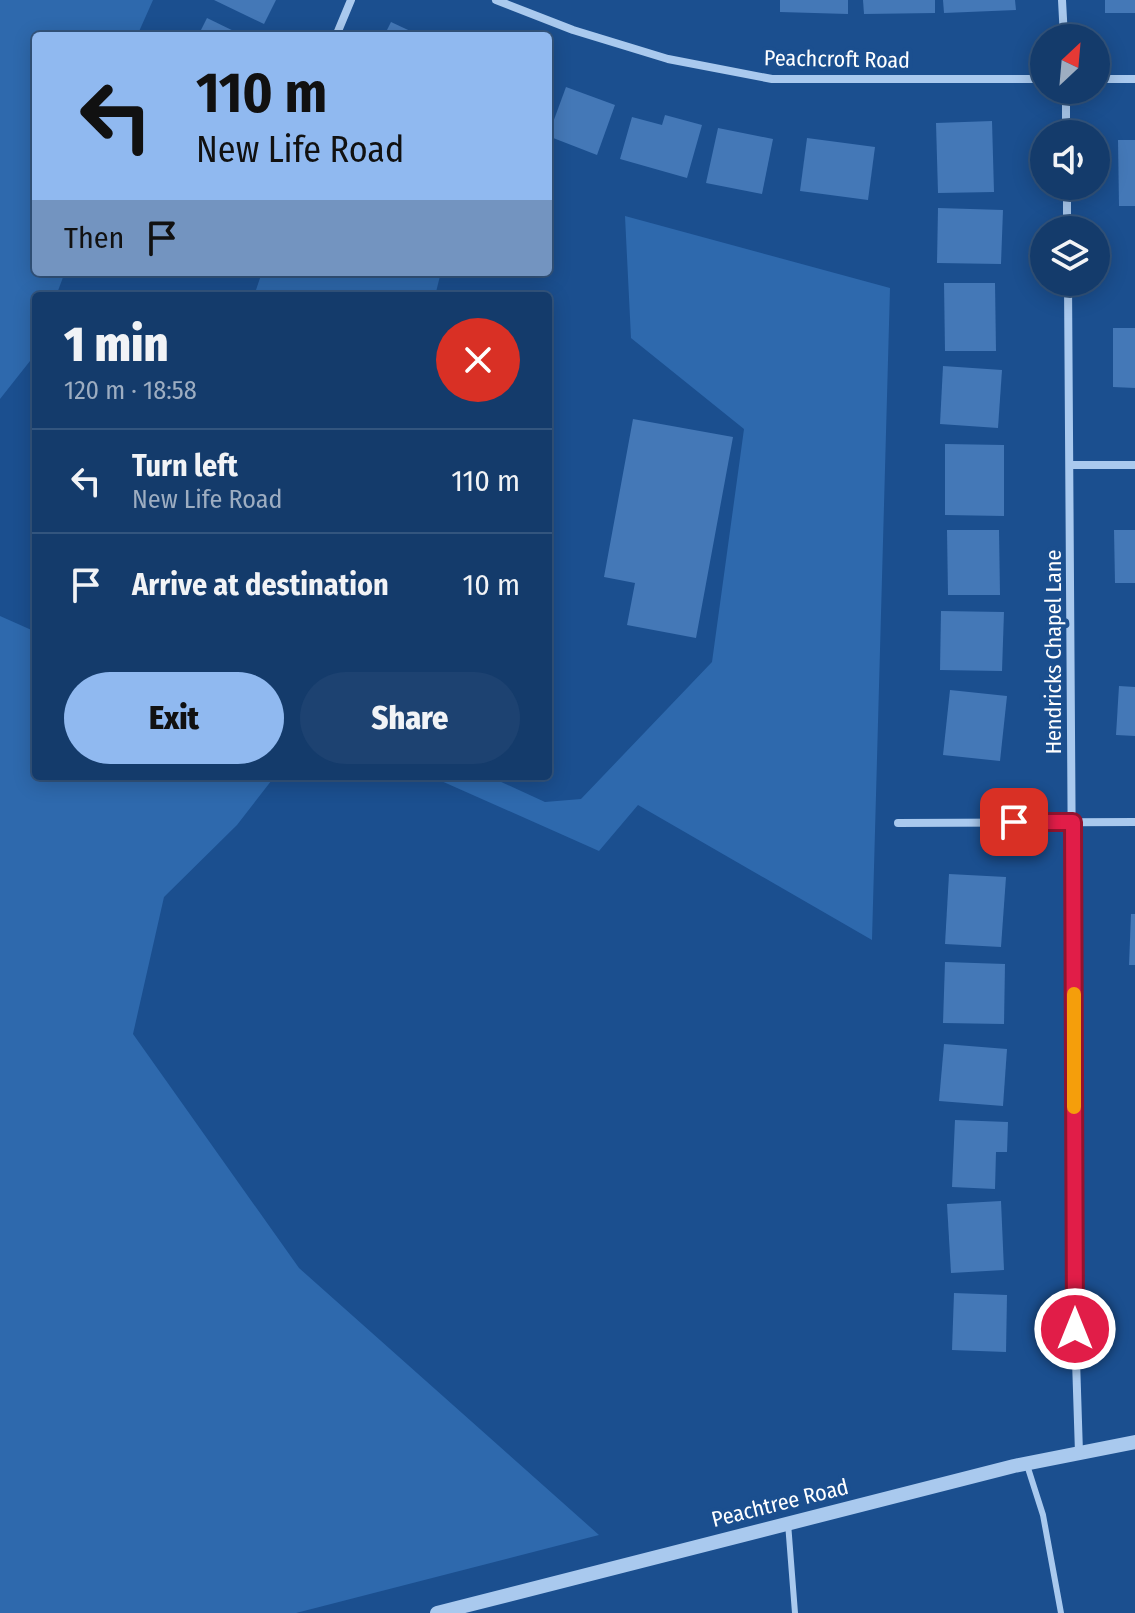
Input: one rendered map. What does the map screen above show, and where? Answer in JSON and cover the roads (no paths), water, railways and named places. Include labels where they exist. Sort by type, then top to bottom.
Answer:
[{"type":"street","points":[[338,32],[351,0]]},
{"type":"street","name":"Peachcroft Road","points":[[496,0],[573,30],[668,59],[772,79],[1030,79]]},
{"type":"street","points":[[1062,0],[1063,24]]},
{"type":"street","points":[[1110,79],[1135,79]]},
{"type":"street","name":"Hendricks Chapel Lane","points":[[1068,296],[1075,1329],[1079,1453]]},
{"type":"street","points":[[1070,465],[1135,465]]},
{"type":"street","points":[[898,823],[1135,822]]},
{"type":"street","name":"Peachtree Road","points":[[437,1613],[1026,1464],[1135,1442]]},
{"type":"lane","points":[[1026,1464],[1043,1515],[1061,1613]]},
{"type":"lane","points":[[788,1523],[795,1613]]}]
